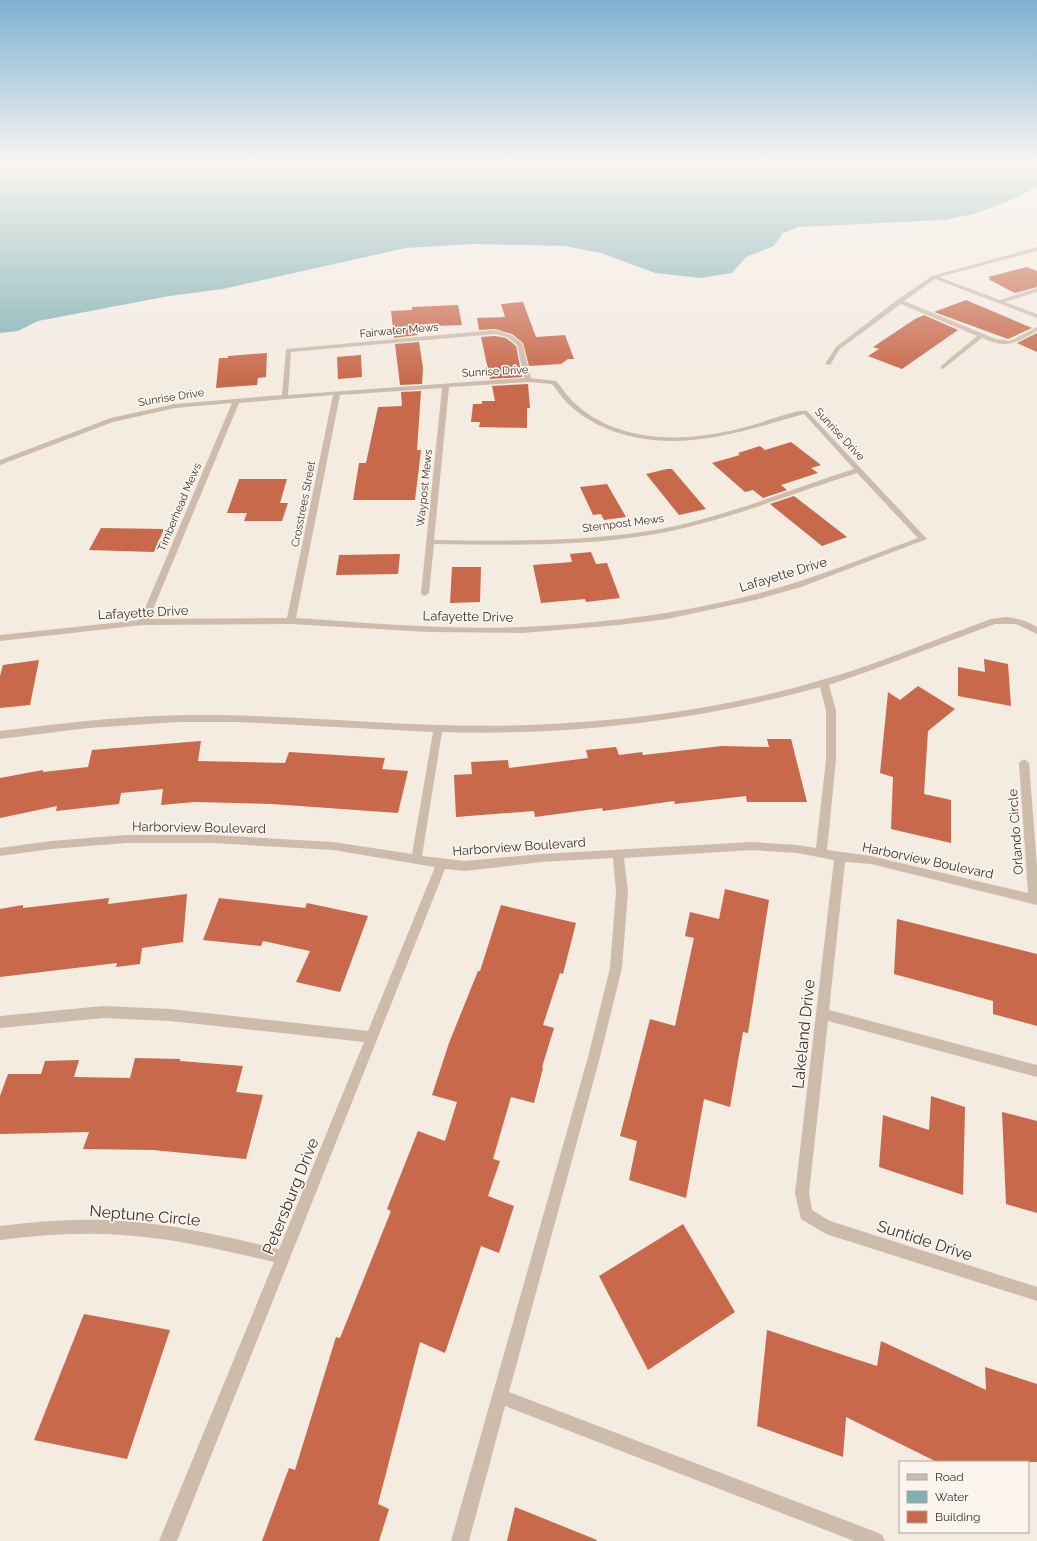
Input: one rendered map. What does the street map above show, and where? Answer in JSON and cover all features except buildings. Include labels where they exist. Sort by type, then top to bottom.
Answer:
[{"type":"street","points":[[828,364],[838,348],[899,301],[934,277],[1037,249]]},
{"type":"street","points":[[934,277],[1037,316]]},
{"type":"street","points":[[999,302],[1037,290]]},
{"type":"street","points":[[899,301],[995,341],[1011,342],[1037,329]]},
{"type":"street","name":"Fairwater Mews","points":[[285,397],[288,350],[495,332],[509,336],[520,344],[528,380]]},
{"type":"street","points":[[943,368],[981,335]]},
{"type":"street","name":"Sunrise Drive","points":[[0,463],[111,420],[175,406],[336,392],[446,385],[528,380],[554,382],[576,408],[613,429],[664,439],[691,439],[720,435],[805,412],[923,539]]},
{"type":"street","name":"Waypost Mews","points":[[425,593],[446,385]]},
{"type":"street","name":"Crosstrees Street","points":[[290,621],[336,392]]},
{"type":"street","name":"Timberhead Mews","points":[[143,622],[236,400]]},
{"type":"street","name":"Sternpost Mews","points":[[429,542],[517,542],[642,534],[682,526],[728,513],[859,470]]},
{"type":"street","name":"Lafayette Drive","points":[[0,638],[143,622],[290,621],[429,628],[522,630],[660,617],[715,607],[798,585],[923,539]]},
{"type":"street","points":[[0,735],[120,723],[235,719],[438,729],[538,728],[671,716],[710,710],[776,696],[824,683],[994,621],[1004,619],[1023,622],[1037,631]]},
{"type":"street","points":[[820,853],[831,760],[831,710],[824,683]]},
{"type":"street","points":[[416,860],[438,729]]},
{"type":"street","name":"Orlando Circle","points":[[1024,763],[1035,899]]},
{"type":"street","name":"Harborview Boulevard","points":[[0,852],[126,839],[213,839],[333,846],[442,864],[465,866],[618,853],[752,846],[797,849],[840,857],[871,860],[1035,899]]},
{"type":"street","points":[[460,1541],[501,1397],[616,968],[622,892],[618,853]]},
{"type":"street","name":"Lakeland Drive","points":[[806,1214],[802,1193],[840,857]]},
{"type":"street","name":"Petersburg Drive","points":[[168,1541],[442,864]]},
{"type":"street","points":[[0,1022],[103,1012],[170,1015],[373,1036]]},
{"type":"street","points":[[822,1014],[1037,1071]]},
{"type":"street","name":"Suntide Drive","points":[[806,1214],[826,1227],[1037,1294]]},
{"type":"street","name":"Neptune Circle","points":[[0,1233],[43,1228],[121,1228],[209,1240],[284,1257]]},
{"type":"street","points":[[501,1397],[876,1541]]},
{"type":"water","points":[[0,238],[780,238],[774,246],[746,257],[732,273],[700,278],[655,273],[601,253],[565,246],[473,244],[406,248],[223,289],[169,296],[38,321],[18,331],[0,333]]}]
